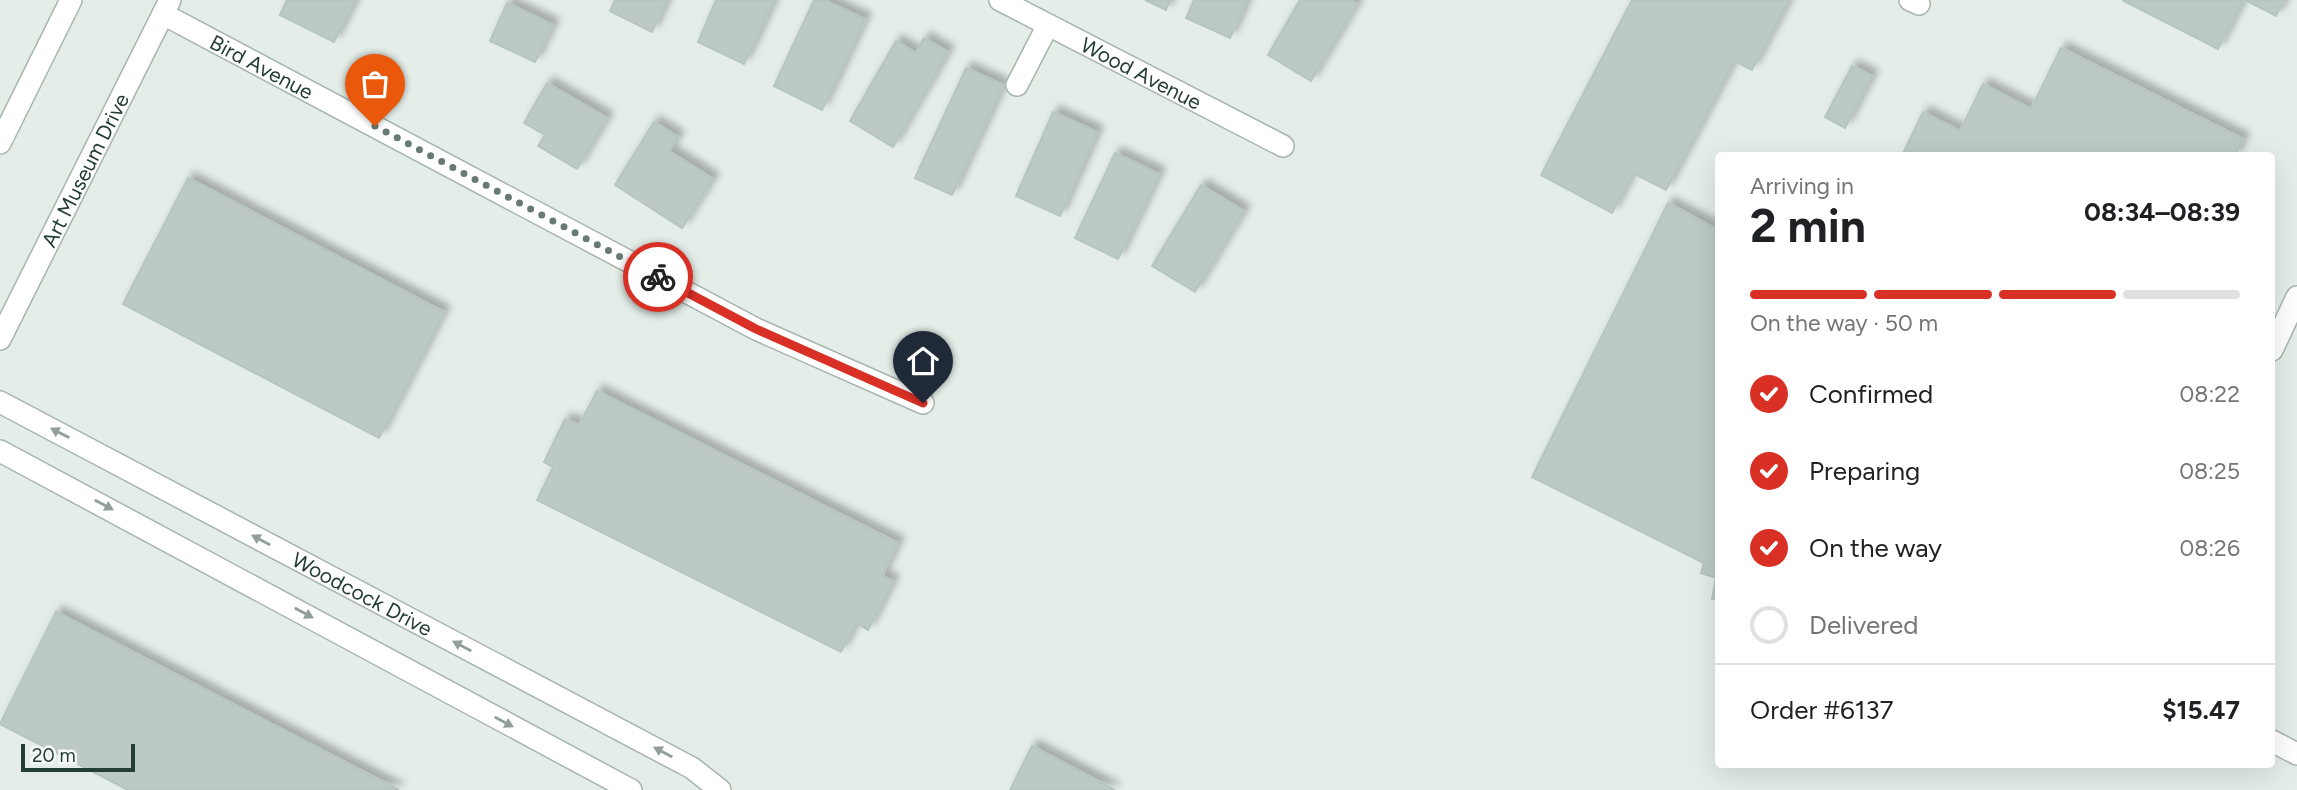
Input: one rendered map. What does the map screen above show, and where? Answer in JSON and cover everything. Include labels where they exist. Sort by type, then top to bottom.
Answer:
[{"type":"street","points":[[0,143],[71,0]]},
{"type":"street","name":"Wood Avenue","points":[[1000,0],[1283,146]]},
{"type":"street","name":"Art Museum Drive","points":[[0,339],[166,7]]},
{"type":"street","name":"Bird Avenue","points":[[166,7],[756,329],[923,403]]},
{"type":"street","points":[[1017,85],[1048,24]]},
{"type":"street","points":[[2275,344],[2297,297]]},
{"type":"street","name":"Woodcock Drive","points":[[0,402],[692,768],[720,790]]},
{"type":"street","points":[[0,451],[631,790]]},
{"type":"street","points":[[2275,743],[2297,754]]},
{"type":"building","points":[[287,0],[355,0],[334,42],[280,15]]},
{"type":"building","points":[[615,0],[667,0],[652,32],[610,11]]},
{"type":"building","points":[[716,0],[774,0],[744,64],[698,42]]},
{"type":"building","points":[[814,0],[824,0],[865,19],[822,110],[774,86]]},
{"type":"building","points":[[1145,0],[1170,0],[1166,10]]},
{"type":"building","points":[[1194,0],[1247,0],[1230,38],[1186,18]]},
{"type":"building","points":[[1300,0],[1351,0],[1357,4],[1311,81],[1268,55]]},
{"type":"building","points":[[1632,0],[1789,0],[1752,70],[1734,61],[1666,190],[1633,173],[1612,213],[1541,175]]},
{"type":"building","points":[[2122,0],[2243,0],[2218,49]]},
{"type":"building","points":[[2245,0],[2284,0],[2276,16]]},
{"type":"building","points":[[507,3],[553,25],[535,62],[490,41]]},
{"type":"building","points":[[924,38],[948,52],[893,147],[850,121],[896,41],[916,53]]},
{"type":"building","points":[[2061,48],[2243,139],[2237,152],[1904,152],[1923,112],[1960,131],[1983,84],[2031,109]]},
{"type":"building","points":[[1852,66],[1872,76],[1845,128],[1825,117]]},
{"type":"building","points":[[966,68],[1003,85],[952,195],[915,178]]},
{"type":"building","points":[[547,83],[607,118],[577,169],[538,146],[545,135],[524,123]]},
{"type":"building","points":[[1053,112],[1097,132],[1060,216],[1016,196]]},
{"type":"building","points":[[654,122],[678,137],[669,151],[713,179],[682,228],[615,185]]},
{"type":"building","points":[[1115,153],[1159,174],[1118,259],[1075,238]]},
{"type":"building","points":[[188,178],[444,312],[379,438],[123,304]]},
{"type":"building","points":[[1201,185],[1244,211],[1195,292],[1152,266]]},
{"type":"building","points":[[1668,203],[1715,228],[1715,578],[1701,573],[1704,563],[1532,477]]},
{"type":"building","points":[[597,391],[898,543],[882,576],[893,581],[868,630],[856,623],[841,652],[537,500],[553,467],[544,462],[565,419],[579,425]]},
{"type":"building","points":[[56,612],[399,790],[128,790],[0,724]]},
{"type":"building","points":[[1032,746],[1115,790],[1010,790]]},
{"type":"way so far","points":[[375,126],[658,277]]},
{"type":"route","points":[[658,277],[756,329],[923,403]]}]
